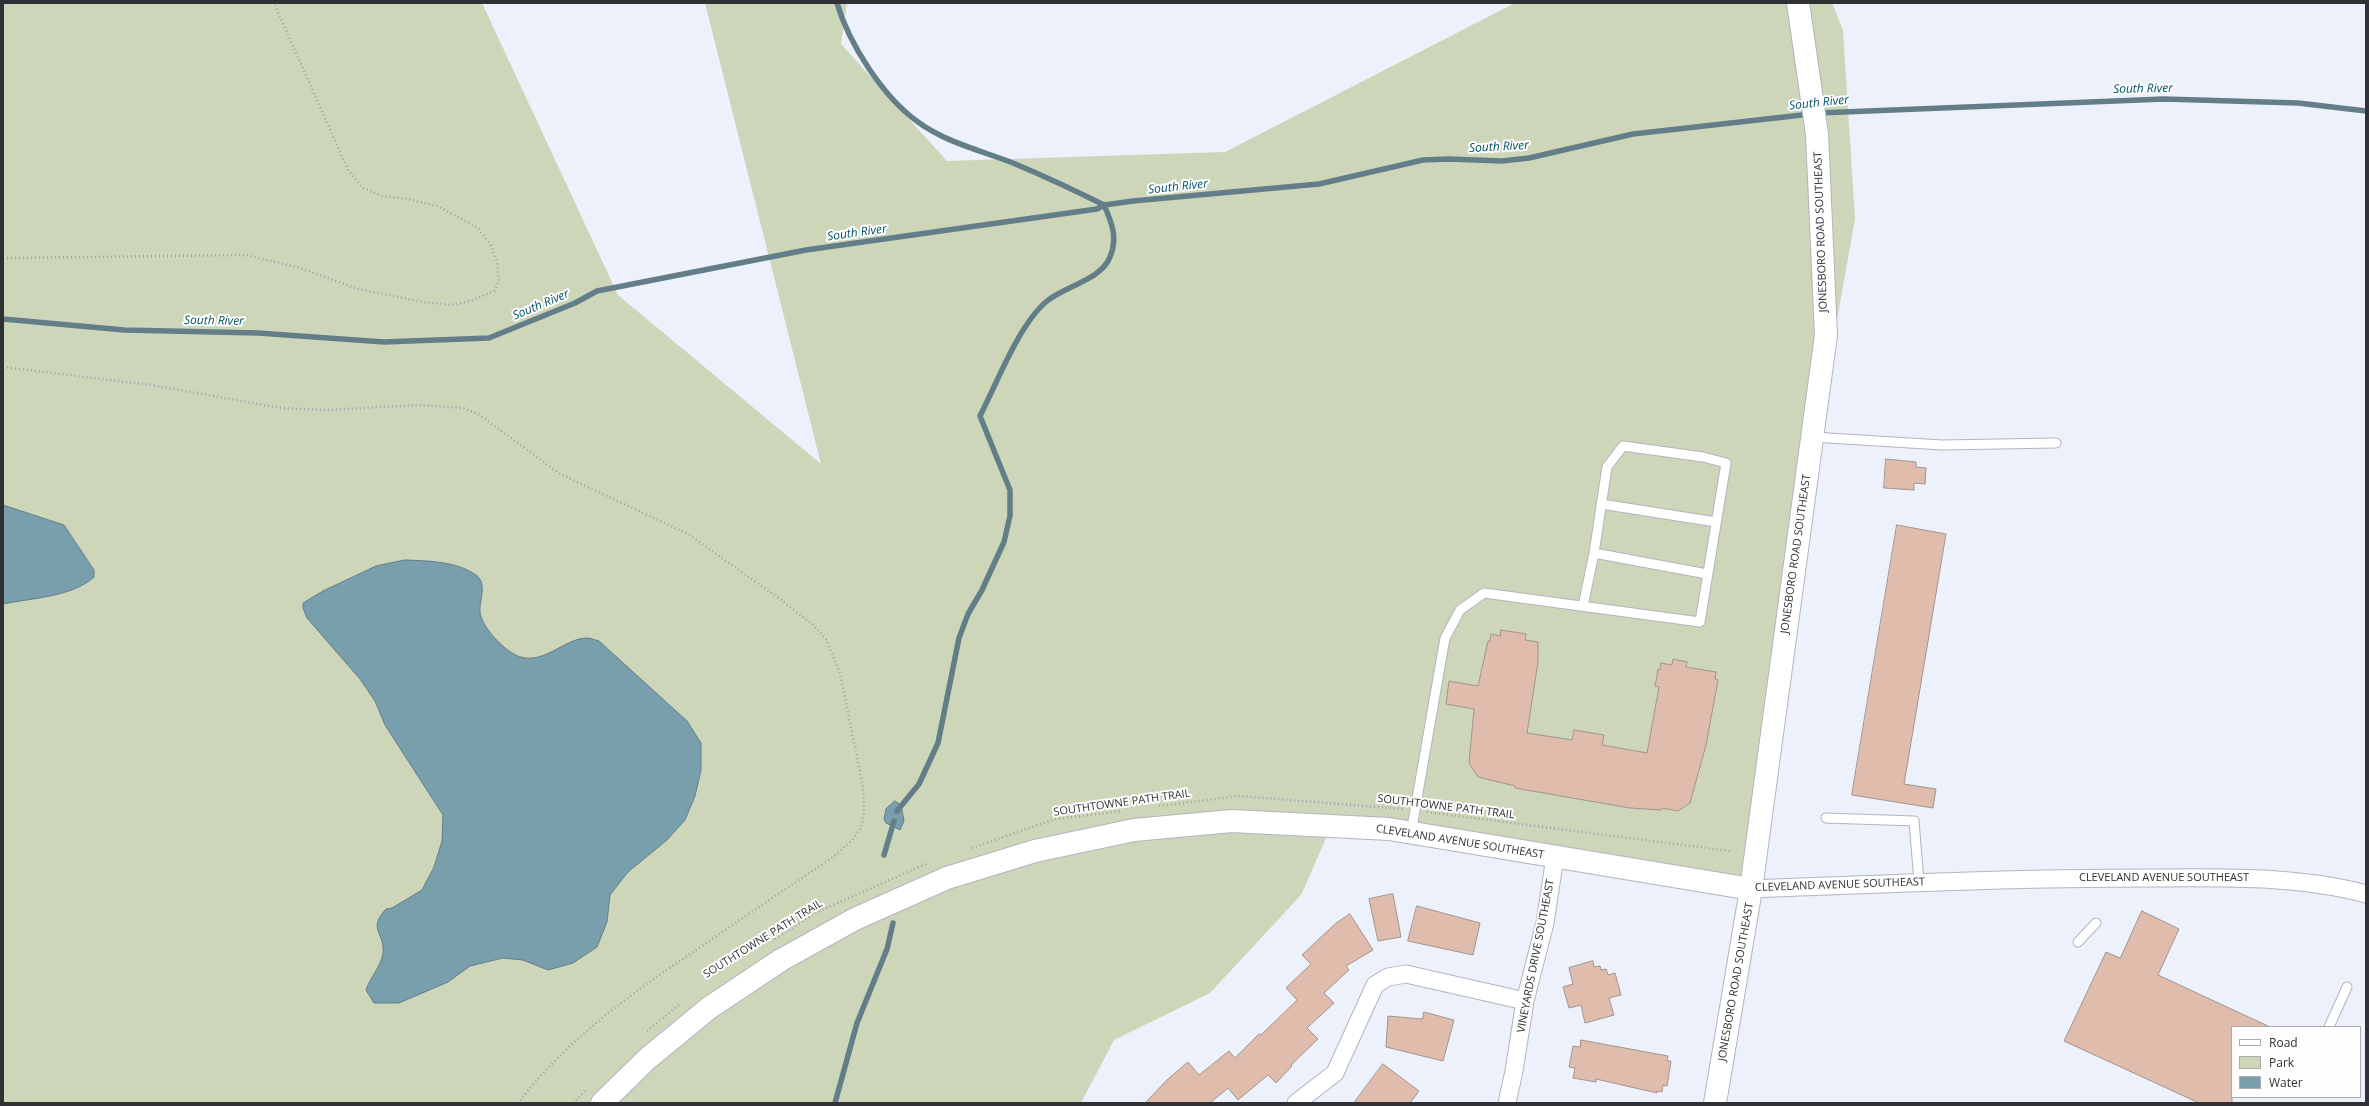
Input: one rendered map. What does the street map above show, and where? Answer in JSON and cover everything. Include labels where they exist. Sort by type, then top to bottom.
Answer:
[{"type":"main road","name":"JONESBORO ROAD SOUTHEAST","points":[[1715,1103],[1751,889],[1826,335],[1817,134],[1798,3]]},
{"type":"main road","name":"CLEVELAND AVENUE SOUTHEAST","points":[[602,1103],[647,1059],[709,1008],[781,960],[855,919],[947,878],[1035,850],[1134,830],[1232,821],[1389,829],[1751,889]]},
{"type":"street","name":"VINEYARDS DRIVE SOUTHEAST","points":[[1507,1103],[1514,1071],[1525,1001],[1545,922],[1555,857]]},
{"type":"street","name":"CLEVELAND AVENUE SOUTHEAST","points":[[1751,889],[2027,878],[2259,878],[2348,889],[2366,894]]},
{"type":"street","points":[[1296,1103],[1335,1073],[1374,985],[1388,977],[1406,974],[1525,1001]]},
{"type":"lane","points":[[1812,437],[1942,445],[2056,443]]},
{"type":"lane","points":[[1411,833],[1444,644],[1460,610],[1484,593],[1700,622],[1726,463],[1703,457],[1623,446],[1607,467],[1594,553],[1583,606]]},
{"type":"lane","points":[[1601,504],[1716,522]]},
{"type":"lane","points":[[1594,553],[1707,574]]},
{"type":"lane","points":[[1826,818],[1914,821],[1919,882]]},
{"type":"lane","points":[[2078,942],[2096,923]]},
{"type":"lane","points":[[2329,1026],[2347,987]]},
{"type":"path","points":[[3,258],[246,255],[300,268],[358,289],[423,302],[454,305],[473,300],[494,291],[499,281],[497,261],[490,244],[477,227],[437,206],[408,199],[382,196],[363,188],[348,170],[274,3]]},
{"type":"path","points":[[3,367],[152,385],[281,408],[326,410],[419,405],[463,408],[478,414],[560,474],[688,534],[784,602],[813,625],[826,639],[840,673],[863,787],[864,813],[861,828],[852,840],[833,857],[649,982],[604,1015],[546,1070],[518,1103]]},
{"type":"path","name":"SOUTHTOWNE PATH TRAIL","points":[[1155,806],[1239,796],[1415,810],[1730,851]]},
{"type":"path","name":"SOUTHTOWNE PATH TRAIL","points":[[969,849],[1055,819],[1124,810]]},
{"type":"path","name":"SOUTHTOWNE PATH TRAIL","points":[[770,942],[815,912],[933,862]]},
{"type":"path","points":[[644,1034],[682,1002]]},
{"type":"path","points":[[573,1103],[589,1087]]},
{"type":"green space","points":[[3,3],[482,3],[618,295],[821,464],[705,3],[847,3],[841,44],[947,161],[1225,152],[1515,3],[1832,3],[1843,30],[1855,219],[1794,561],[1755,881],[1402,828],[1327,836],[1301,895],[1210,993],[1114,1040],[1081,1103],[3,1103]]},
{"type":"water","points":[[3,505],[64,525],[94,570],[94,577],[85,584],[63,593],[3,604]]},
{"type":"water","points":[[405,560],[432,561],[451,564],[468,570],[476,575],[482,583],[480,607],[481,618],[496,639],[515,655],[530,658],[538,657],[579,639],[588,638],[599,641],[687,721],[701,743],[701,770],[695,796],[685,820],[667,840],[628,872],[610,895],[607,922],[597,947],[573,963],[548,970],[523,960],[503,958],[470,966],[448,982],[399,1003],[374,1003],[366,990],[380,963],[383,953],[382,940],[377,927],[380,916],[386,909],[392,908],[422,890],[434,867],[442,841],[443,815],[385,725],[375,701],[360,679],[307,618],[303,608],[303,603],[323,591],[376,566]]},
{"type":"water","points":[[895,801],[901,805],[904,821],[900,830],[886,823],[884,819],[886,809]]},
{"type":"building","points":[[1886,459],[1916,462],[1916,467],[1926,468],[1925,484],[1914,483],[1914,490],[1884,488]]},
{"type":"building","points":[[1897,525],[1946,534],[1904,784],[1936,789],[1933,808],[1852,795]]},
{"type":"building","points":[[1501,630],[1526,634],[1525,640],[1538,642],[1538,662],[1527,733],[1572,740],[1574,730],[1604,735],[1602,745],[1647,753],[1659,687],[1655,686],[1658,669],[1660,670],[1661,663],[1672,665],[1673,659],[1687,662],[1686,667],[1716,672],[1715,679],[1718,680],[1706,745],[1690,803],[1678,811],[1662,808],[1661,810],[1630,808],[1515,788],[1515,786],[1478,777],[1469,763],[1474,709],[1446,704],[1449,681],[1478,686],[1488,641],[1490,641],[1491,634],[1500,636]]},
{"type":"building","points":[[1393,894],[1401,937],[1378,941],[1369,899]]},
{"type":"building","points":[[1417,906],[1480,923],[1473,955],[1408,941]]},
{"type":"building","points":[[2142,911],[2179,929],[2158,975],[2268,1026],[2231,1026],[2232,1103],[2199,1103],[2064,1041],[2106,952],[2120,958]]},
{"type":"building","points":[[1350,914],[1373,950],[1346,966],[1349,970],[1324,993],[1334,1003],[1307,1028],[1318,1039],[1291,1065],[1292,1066],[1276,1083],[1268,1075],[1238,1100],[1228,1088],[1210,1103],[1145,1103],[1168,1079],[1188,1062],[1199,1075],[1229,1051],[1235,1058],[1259,1034],[1261,1035],[1297,1000],[1286,988],[1311,964],[1302,955],[1335,924]]},
{"type":"building","points":[[1593,961],[1594,967],[1600,966],[1601,970],[1606,969],[1608,975],[1615,973],[1621,995],[1609,998],[1614,1015],[1585,1023],[1581,1005],[1569,1008],[1563,987],[1573,984],[1569,968]]},
{"type":"building","points":[[1424,1012],[1454,1020],[1443,1061],[1386,1047],[1388,1016],[1422,1019]]},
{"type":"building","points":[[1581,1040],[1668,1056],[1667,1061],[1671,1061],[1667,1086],[1663,1085],[1662,1092],[1657,1091],[1657,1093],[1596,1079],[1596,1082],[1573,1078],[1575,1068],[1569,1067],[1573,1046],[1580,1047]]},
{"type":"building","points":[[1383,1064],[1419,1091],[1410,1103],[1354,1103]]},
{"type":"waterway","points":[[837,3],[842,19],[869,68],[892,99],[918,122],[952,141],[1025,168],[1104,205],[1112,224],[1114,237],[1110,257],[1105,265],[1091,277],[1047,301],[1027,324],[1009,355],[980,416],[1010,490],[1010,516],[1004,542],[982,590],[968,614],[959,638],[938,743],[919,784],[897,811]]},
{"type":"waterway","name":"South River","points":[[1819,113],[2164,99],[2298,103],[2366,111]]},
{"type":"waterway","name":"South River","points":[[3,319],[124,330],[258,333],[384,342],[489,338],[575,303],[597,291],[806,250],[1097,209],[1104,205],[1133,201],[1319,184],[1423,160],[1449,159],[1502,161],[1529,158],[1633,134],[1811,114]]},
{"type":"waterway","points":[[884,855],[894,821]]},
{"type":"waterway","points":[[835,1103],[857,1023],[887,949],[893,923]]}]
